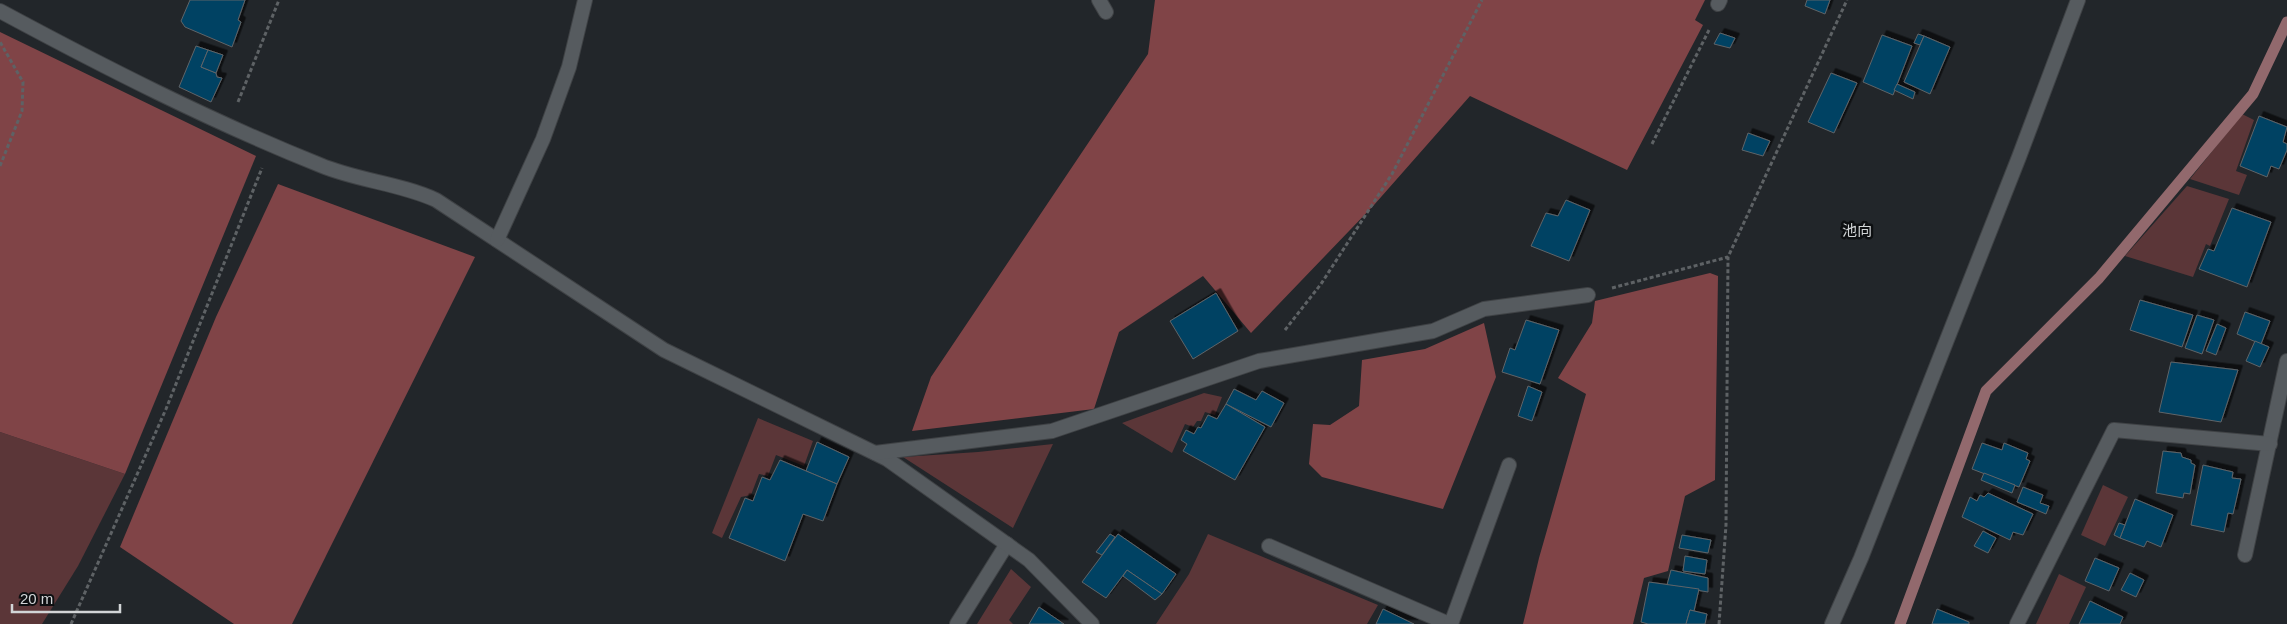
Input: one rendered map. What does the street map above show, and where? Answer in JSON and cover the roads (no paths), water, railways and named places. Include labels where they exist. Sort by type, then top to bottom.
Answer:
[{"type":"street","points":[[497,240],[543,139],[569,68],[585,0]]},
{"type":"street","points":[[1832,624],[1861,558],[2005,194],[2078,0]]},
{"type":"street","points":[[0,11],[95,62],[271,146],[334,171],[416,191],[436,200],[664,350],[887,459],[1029,560],[1092,624]]},
{"type":"street","points":[[875,453],[1052,431],[1259,362],[1433,331],[1484,309],[1588,295]]},
{"type":"street","points":[[2245,555],[2287,361]]},
{"type":"street","points":[[2017,624],[2114,430],[2270,444]]},
{"type":"street","points":[[1269,546],[1450,624],[1508,465]]},
{"type":"street","points":[[957,624],[1007,544]]},
{"type":"waterway","points":[[1900,624],[1986,391],[2099,278],[2253,94],[2287,22]]},
{"type":"district","name":"池向","points":[[1857,230]]}]
